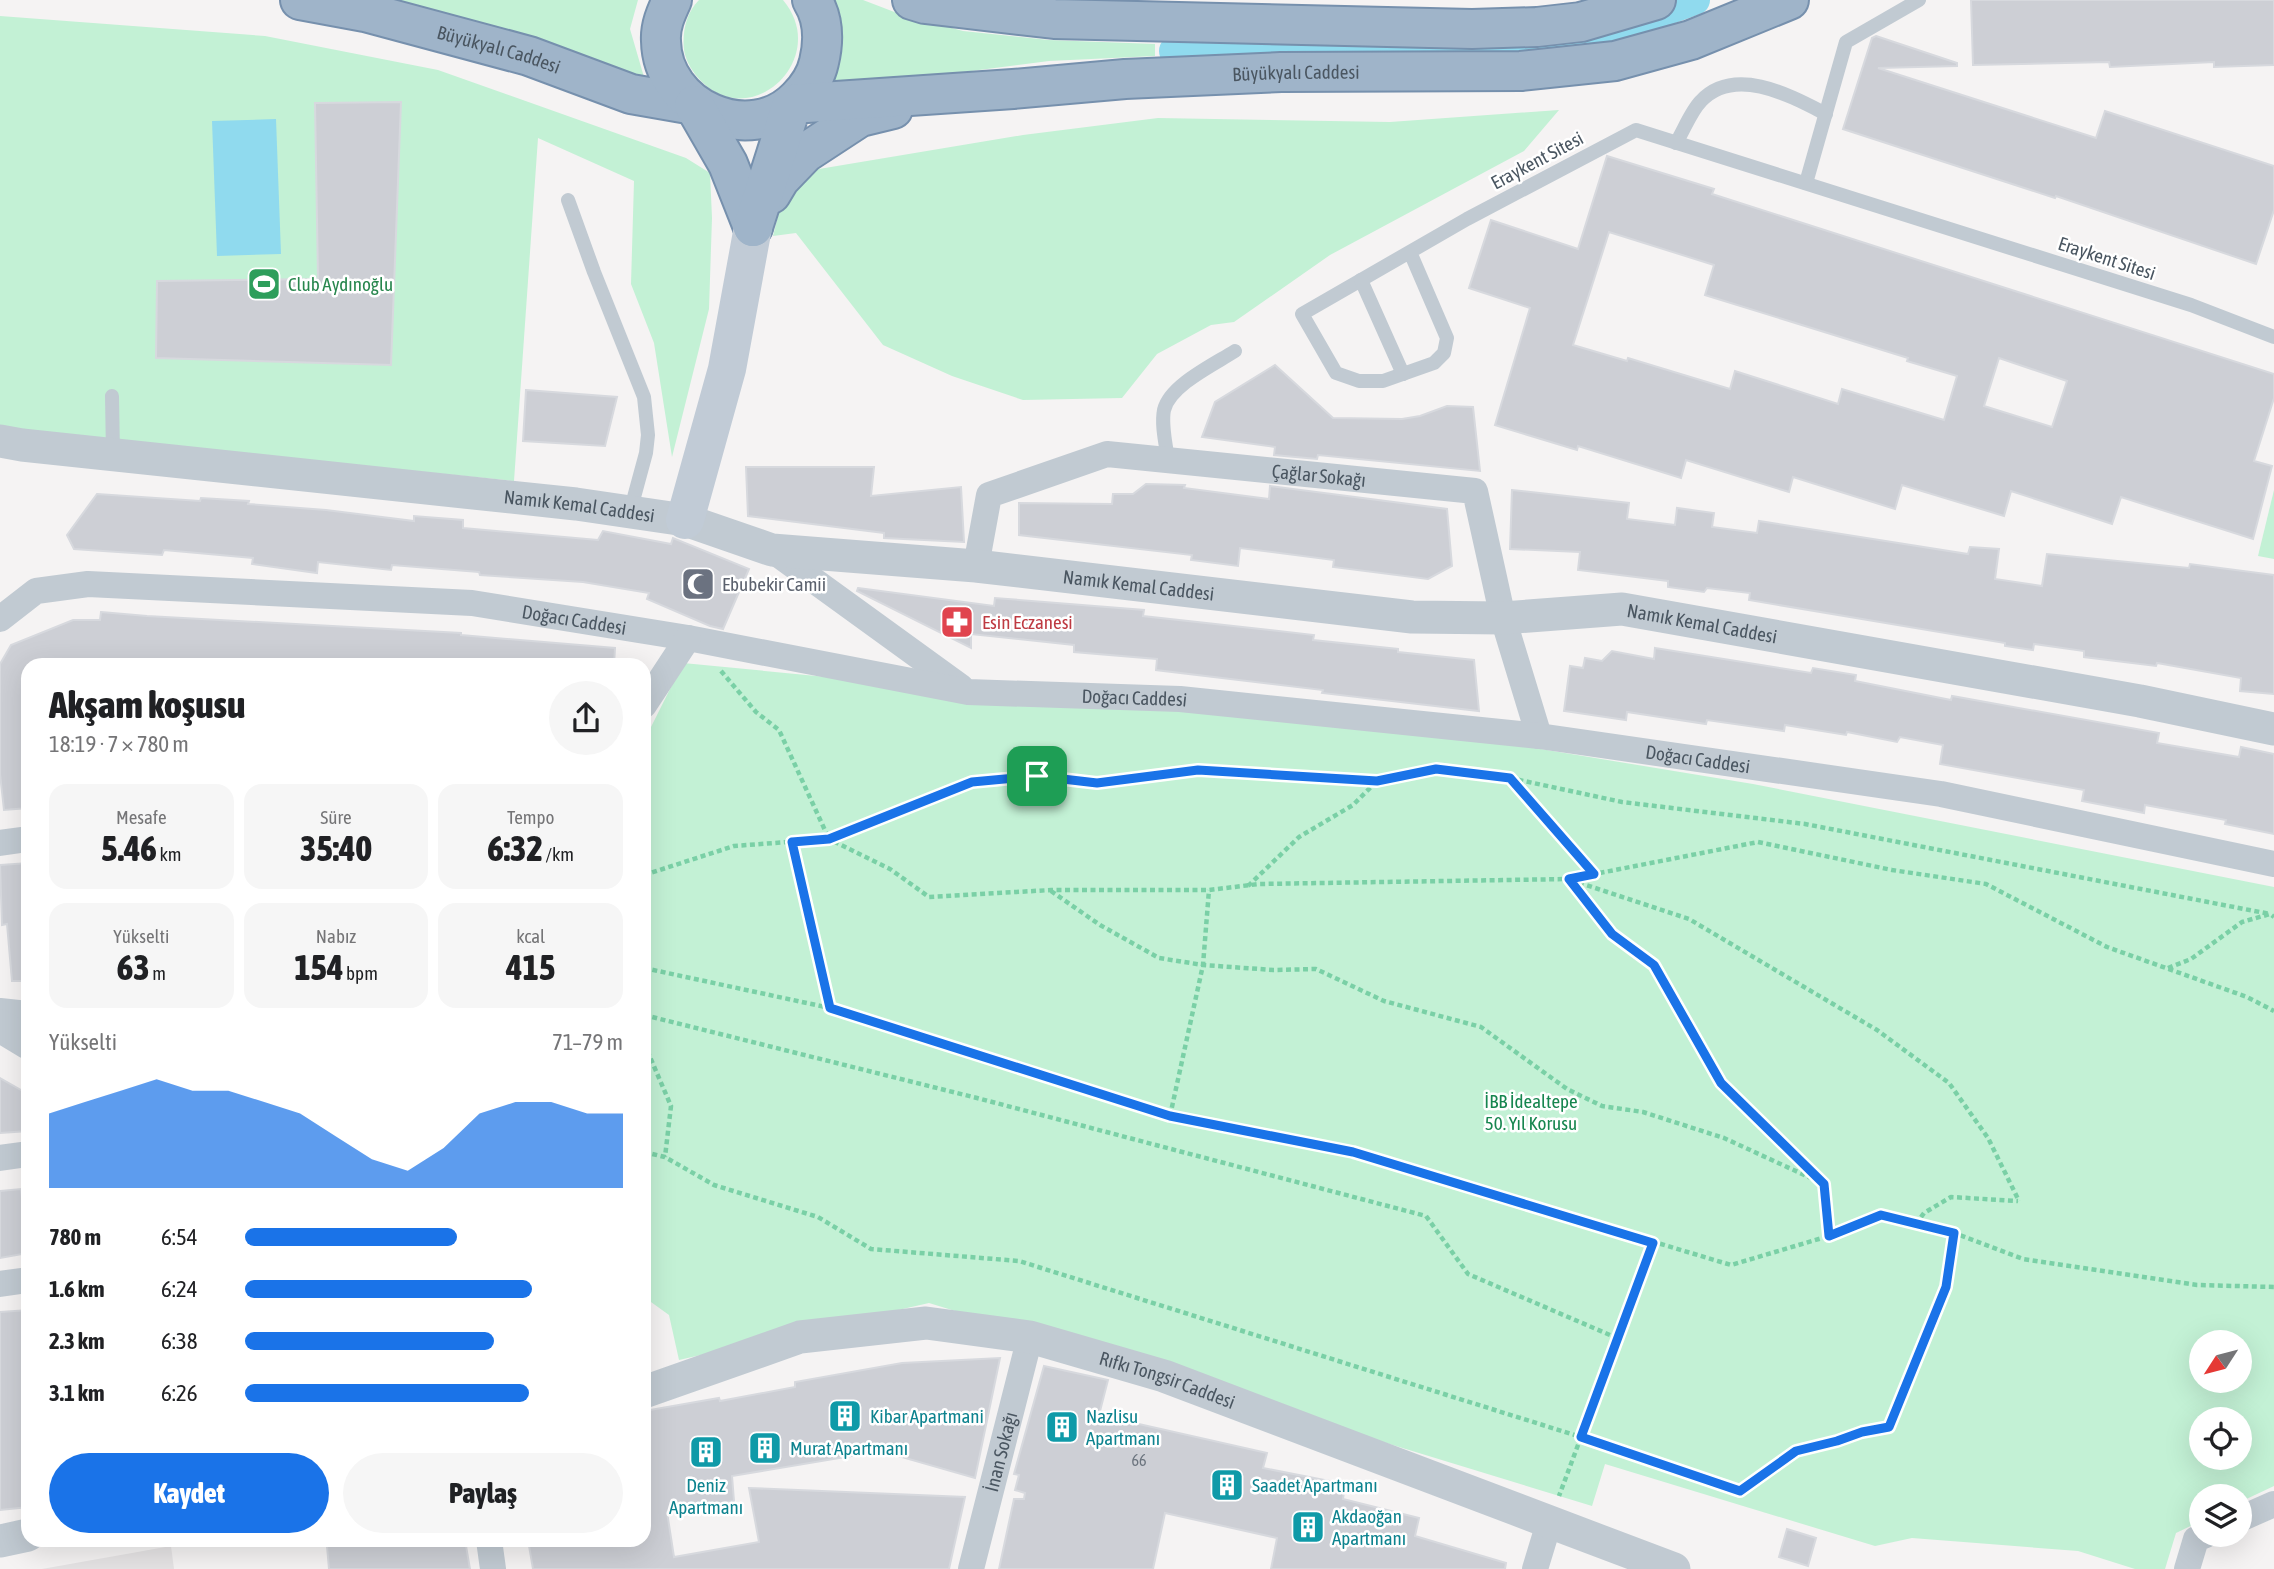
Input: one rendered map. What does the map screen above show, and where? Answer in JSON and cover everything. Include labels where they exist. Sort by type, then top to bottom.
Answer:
[{"type":"highway","name":"Büyükyalı Caddesi","points":[[300,0],[376,15],[529,56],[631,94],[694,105]]},
{"type":"highway","name":"Büyükyalı Caddesi","points":[[672,0],[664,17],[661,41],[665,65],[676,88],[694,105],[712,116],[733,121],[754,121],[774,115],[792,104],[808,88],[818,68],[823,47],[822,25],[812,0]]},
{"type":"highway","points":[[912,0],[925,4],[1054,19],[1472,29],[1537,27],[1581,22],[1656,0]]},
{"type":"highway","points":[[1537,27],[1574,0]]},
{"type":"highway","name":"Büyükyalı Caddesi","points":[[792,104],[1125,79],[1281,72],[1521,71],[1615,61],[1690,40],[1789,0]]},
{"type":"highway","points":[[754,227],[780,179],[805,153],[860,117],[966,91]]},
{"type":"highway","name":"Büyükyalı Caddesi","points":[[754,227],[792,104]]},
{"type":"highway","points":[[694,105],[728,164],[754,227]]},
{"type":"main road","points":[[685,520],[727,369],[754,227]]},
{"type":"street","name":"Namık Kemal Caddesi","points":[[0,441],[563,502],[685,520],[772,550],[976,566],[1412,617],[1503,618],[1622,609],[2140,701],[2274,729]]},
{"type":"street","name":"Çağlar Sokağı","points":[[976,566],[989,495],[1107,454],[1475,491],[1503,618],[1539,736]]},
{"type":"street","points":[[772,550],[968,692]]},
{"type":"street","name":"Doğacı Caddesi","points":[[0,619],[36,591],[88,584],[472,603],[688,638],[968,692],[1180,699],[1539,736],[1941,794],[2274,864]]},
{"type":"street","points":[[651,694],[688,638]]},
{"type":"street","points":[[0,843],[21,840]]},
{"type":"street","points":[[0,1011],[21,1013]]},
{"type":"street","points":[[0,1026],[21,1039]]},
{"type":"street","points":[[0,1157],[21,1155]]},
{"type":"street","points":[[0,1284],[21,1281]]},
{"type":"street","name":"Rıfkı Tongsir Caddesi","points":[[651,1390],[800,1337],[926,1324],[1030,1336],[1164,1376],[1674,1569]]},
{"type":"street","name":"İnan Sokağı","points":[[971,1569],[1030,1336]]},
{"type":"street","points":[[2252,1514],[2274,1504]]},
{"type":"street","points":[[1535,1569],[1549,1523]]},
{"type":"street","points":[[0,1541],[21,1536]]},
{"type":"street","points":[[490,1547],[493,1569]]},
{"type":"street","points":[[2187,1569],[2194,1547]]},
{"type":"lane","points":[[1806,183],[1846,42],[1919,0]]},
{"type":"lane","points":[[1676,143],[1700,101],[1719,90],[1744,83],[1793,97],[1826,114]]},
{"type":"lane","name":"Eraykent Sitesi","points":[[1403,374],[1371,382],[1336,373],[1303,314],[1467,219],[1636,130],[2191,305],[2274,337]]},
{"type":"lane","points":[[568,200],[644,397],[648,416],[647,444],[630,512]]},
{"type":"lane","points":[[1360,281],[1403,374],[1440,359],[1447,346],[1447,338],[1410,252]]},
{"type":"lane","points":[[1168,460],[1164,421],[1169,400],[1182,386],[1235,351]]},
{"type":"lane","points":[[112,396],[113,455]]},
{"type":"path","points":[[688,638],[756,712],[779,730],[829,839],[890,869],[929,897],[1051,890],[1209,890],[1248,886],[1569,879],[1758,842],[1892,870],[1986,884],[2107,947],[2246,997],[2274,1011]]},
{"type":"path","points":[[651,873],[734,846],[829,839],[972,782],[1037,776],[1097,783],[1198,770],[1377,781],[1436,769],[1510,778],[1622,802],[1805,824],[2272,916]]},
{"type":"path","points":[[1510,778],[1594,874]]},
{"type":"path","points":[[1248,886],[1299,837],[1353,805],[1377,781]]},
{"type":"path","points":[[792,842],[830,1008]]},
{"type":"path","points":[[1569,879],[1612,934],[1654,965],[1721,1083],[1824,1184],[1829,1236]]},
{"type":"path","points":[[1569,879],[1689,919],[1877,1030],[1948,1083],[1988,1138],[2019,1201],[1951,1197],[1924,1213],[1916,1224]]},
{"type":"path","points":[[1051,890],[1100,925],[1158,958],[1203,965],[1316,970],[1384,1001],[1481,1027],[1567,1090],[1602,1106],[1643,1112],[1724,1138],[1824,1184]]},
{"type":"path","points":[[1170,1116],[1203,965],[1209,890]]},
{"type":"path","points":[[2167,969],[2191,959],[2242,922],[2272,916]]},
{"type":"path","points":[[651,970],[830,1008],[1170,1116],[1353,1152],[1731,1265],[1829,1236],[1881,1215],[1954,1233],[2022,1259],[2197,1285],[2274,1287]]},
{"type":"path","points":[[651,1017],[977,1098],[1426,1216],[1468,1274],[1618,1338]]},
{"type":"path","points":[[651,1059],[671,1106],[665,1157]]},
{"type":"path","points":[[651,1154],[665,1157],[714,1185],[818,1217],[871,1249],[1019,1261],[1581,1437],[1740,1491],[1796,1451],[1889,1427],[1946,1287],[1954,1233]]},
{"type":"path","points":[[1549,1523],[1653,1243]]},
{"type":"shaded area","points":[[171,1547],[174,1569],[42,1569]]},
{"type":"green space","points":[[378,0],[638,0],[630,29],[646,84]]},
{"type":"green space","points":[[699,0],[783,0],[795,22],[798,44],[792,64],[780,81],[763,93],[743,98],[722,95],[702,82],[688,63],[684,43],[688,17]]},
{"type":"green space","points":[[828,0],[863,0],[897,13],[963,31],[1049,40],[1155,44],[1155,56],[1049,61],[815,91]]},
{"type":"green space","name":"Club Aydınoğlu","points":[[0,16],[265,36],[438,70],[686,158],[710,173],[712,218],[709,309],[672,457],[654,343],[631,284],[634,181],[538,138],[514,481],[0,430]]},
{"type":"green space","points":[[1559,110],[1524,151],[1330,255],[1234,322],[1211,325],[1157,354],[1122,398],[1023,400],[952,376],[883,345],[796,233],[773,236],[784,192],[807,171],[1023,135],[1158,118],[1390,122]]},
{"type":"green space","points":[[2274,490],[2274,559],[2258,556]]},
{"type":"green space","name":"İBB İdealtepe 50. Yıl Korusu","points":[[683,663],[1498,742],[1753,784],[2274,887],[2274,1486],[2252,1496],[2252,1484],[2189,1484],[2189,1527],[2176,1533],[2165,1569],[2135,1569],[2078,1551],[1912,1538],[1875,1546],[1605,1464],[1592,1506],[929,1303],[679,1360],[669,1315],[651,1302],[651,727]]},
{"type":"water","points":[[276,119],[281,254],[217,256],[212,121]]},
{"type":"building","points":[[1971,0],[2274,0],[2274,65],[2214,67],[2214,62],[2110,67],[2109,62],[1973,65]]},
{"type":"building","points":[[1876,36],[1957,63],[1957,66],[1878,68],[2096,138],[2105,111],[2274,166],[2274,210],[2256,264],[2056,196],[2055,198],[1843,129],[1872,38]]},
{"type":"building","points":[[401,102],[391,365],[156,358],[157,281],[318,279],[315,103]]},
{"type":"building","points":[[1607,156],[1714,189],[1712,194],[2274,374],[2274,398],[2254,461],[2272,466],[2253,539],[2121,497],[2112,524],[2011,491],[2004,516],[1902,485],[1895,509],[1793,477],[1789,492],[1686,460],[1681,478],[1578,446],[1577,450],[1495,425],[1530,308],[1469,288],[1491,220],[1578,249]],"holes":[[[1609,232],[1714,265],[1705,295],[1908,358],[1907,361],[1957,376],[1944,420],[1842,389],[1838,404],[1735,371],[1730,389],[1628,358],[1627,361],[1573,345]],[[1999,358],[2067,381],[2052,427],[1984,406]]]},
{"type":"building","points":[[1275,365],[1333,418],[1402,419],[1420,416],[1447,406],[1473,407],[1480,471],[1318,455],[1317,459],[1274,455],[1275,447],[1202,437],[1215,402]]},
{"type":"building","points":[[526,390],[617,397],[605,446],[523,441]]},
{"type":"building","points":[[746,467],[874,467],[871,496],[961,487],[964,542],[884,538],[884,533],[748,516]]},
{"type":"building","points":[[1146,484],[1185,485],[1184,488],[1269,499],[1270,486],[1447,509],[1452,566],[1428,579],[1333,567],[1334,560],[1240,548],[1238,566],[1191,560],[1192,555],[1019,535],[1019,503],[1112,504],[1113,494],[1133,494]]},
{"type":"building","points":[[1512,490],[1629,503],[1627,519],[1675,525],[1677,508],[1714,513],[1712,527],[1757,533],[1759,521],[1968,554],[1970,547],[1999,549],[1995,579],[2042,586],[2047,554],[2189,568],[2190,564],[2274,575],[2274,694],[2240,691],[2241,678],[2157,663],[2156,666],[2084,657],[2084,651],[2034,644],[2033,650],[2005,646],[2005,643],[1749,600],[1750,593],[1707,588],[1704,592],[1668,587],[1668,581],[1578,570],[1580,552],[1510,549]]},
{"type":"building","points":[[97,494],[200,501],[201,498],[249,501],[248,504],[414,521],[414,516],[463,520],[463,528],[598,540],[603,531],[671,544],[673,538],[749,569],[723,629],[647,599],[649,593],[583,582],[480,575],[479,572],[392,565],[391,570],[318,562],[317,573],[252,564],[253,558],[164,550],[162,555],[74,549],[67,535]]},
{"type":"building","points":[[858,588],[994,606],[995,598],[1144,610],[1143,616],[1314,635],[1313,640],[1474,660],[1479,711],[1156,670],[1157,659],[1074,652],[1074,645],[971,634],[971,648],[857,591]]},
{"type":"building","points":[[101,612],[461,633],[615,648],[614,658],[21,658],[21,809],[4,810],[0,774],[0,664],[11,645],[73,620],[100,620]]},
{"type":"building","points":[[1655,648],[1811,673],[1813,668],[1856,675],[1855,681],[1951,700],[1952,696],[2159,733],[2157,743],[2239,757],[2241,747],[2274,754],[2274,834],[2225,824],[2226,820],[2145,805],[2144,813],[2082,801],[2084,790],[1940,764],[1943,745],[1900,737],[1897,742],[1847,732],[1846,735],[1785,725],[1784,731],[1707,720],[1706,724],[1627,712],[1626,720],[1564,711],[1570,666],[1583,668],[1585,658],[1602,661],[1612,651],[1654,659]]},
{"type":"building","points":[[21,864],[21,981],[12,981],[7,924],[2,925],[0,865]]},
{"type":"building","points":[[0,1078],[21,1090],[21,1132],[0,1133]]},
{"type":"building","points":[[21,1189],[21,1254],[0,1258],[0,1191]]},
{"type":"building","points":[[21,1310],[21,1508],[0,1510],[0,1312]]},
{"type":"building","points":[[1000,1358],[975,1478],[881,1451],[732,1476],[734,1501],[667,1512],[674,1557],[759,1542],[749,1488],[965,1497],[949,1569],[533,1569],[529,1547],[651,1547],[651,1410],[719,1398],[720,1401],[795,1387],[795,1382],[902,1363]]},
{"type":"building","points":[[1044,1366],[1108,1380],[1099,1415],[1267,1453],[1263,1468],[1345,1484],[1343,1499],[1419,1518],[1415,1536],[1506,1563],[1505,1569],[1271,1569],[1277,1538],[1165,1513],[1153,1569],[999,1569],[1014,1499],[1024,1499],[1025,1493],[1015,1490],[1019,1475],[1014,1474]]},
{"type":"building","points":[[1787,1529],[1816,1538],[1808,1566],[1779,1557]]},
{"type":"building","points":[[327,1547],[466,1547],[470,1569],[329,1569]]},
{"type":"waterway","points":[[1174,51],[1426,52],[1563,48],[1695,0]]},
{"type":"place","name":"Club Aydınoğlu","points":[[264,284]]},
{"type":"place","name":"Ebubekir Camii","points":[[698,584]]},
{"type":"place","name":"Esin Eczanesi","points":[[957,622]]},
{"type":"place","name":"Kibar Apartmani","points":[[845,1416]]},
{"type":"place","name":"Nazlisu Apartmanı","points":[[1062,1427]]},
{"type":"place","name":"Murat Apartmanı","points":[[765,1448]]},
{"type":"place","name":"Deniz Apartmanı","points":[[706,1452]]},
{"type":"place","name":"Saadet Apartmanı","points":[[1227,1485]]},
{"type":"place","name":"Akdaoğan Apartmanı","points":[[1308,1527]]},
{"type":"route","points":[[1436,769],[1510,778],[1594,874],[1569,879],[1612,934],[1654,965],[1721,1083],[1824,1184],[1829,1236],[1881,1215],[1954,1233],[1946,1287],[1889,1427],[1796,1451],[1740,1491],[1581,1437],[1653,1243],[1353,1152],[1170,1116],[830,1008],[792,842],[829,839],[972,782],[1037,776],[1097,783],[1198,770],[1377,781],[1436,769]]}]
